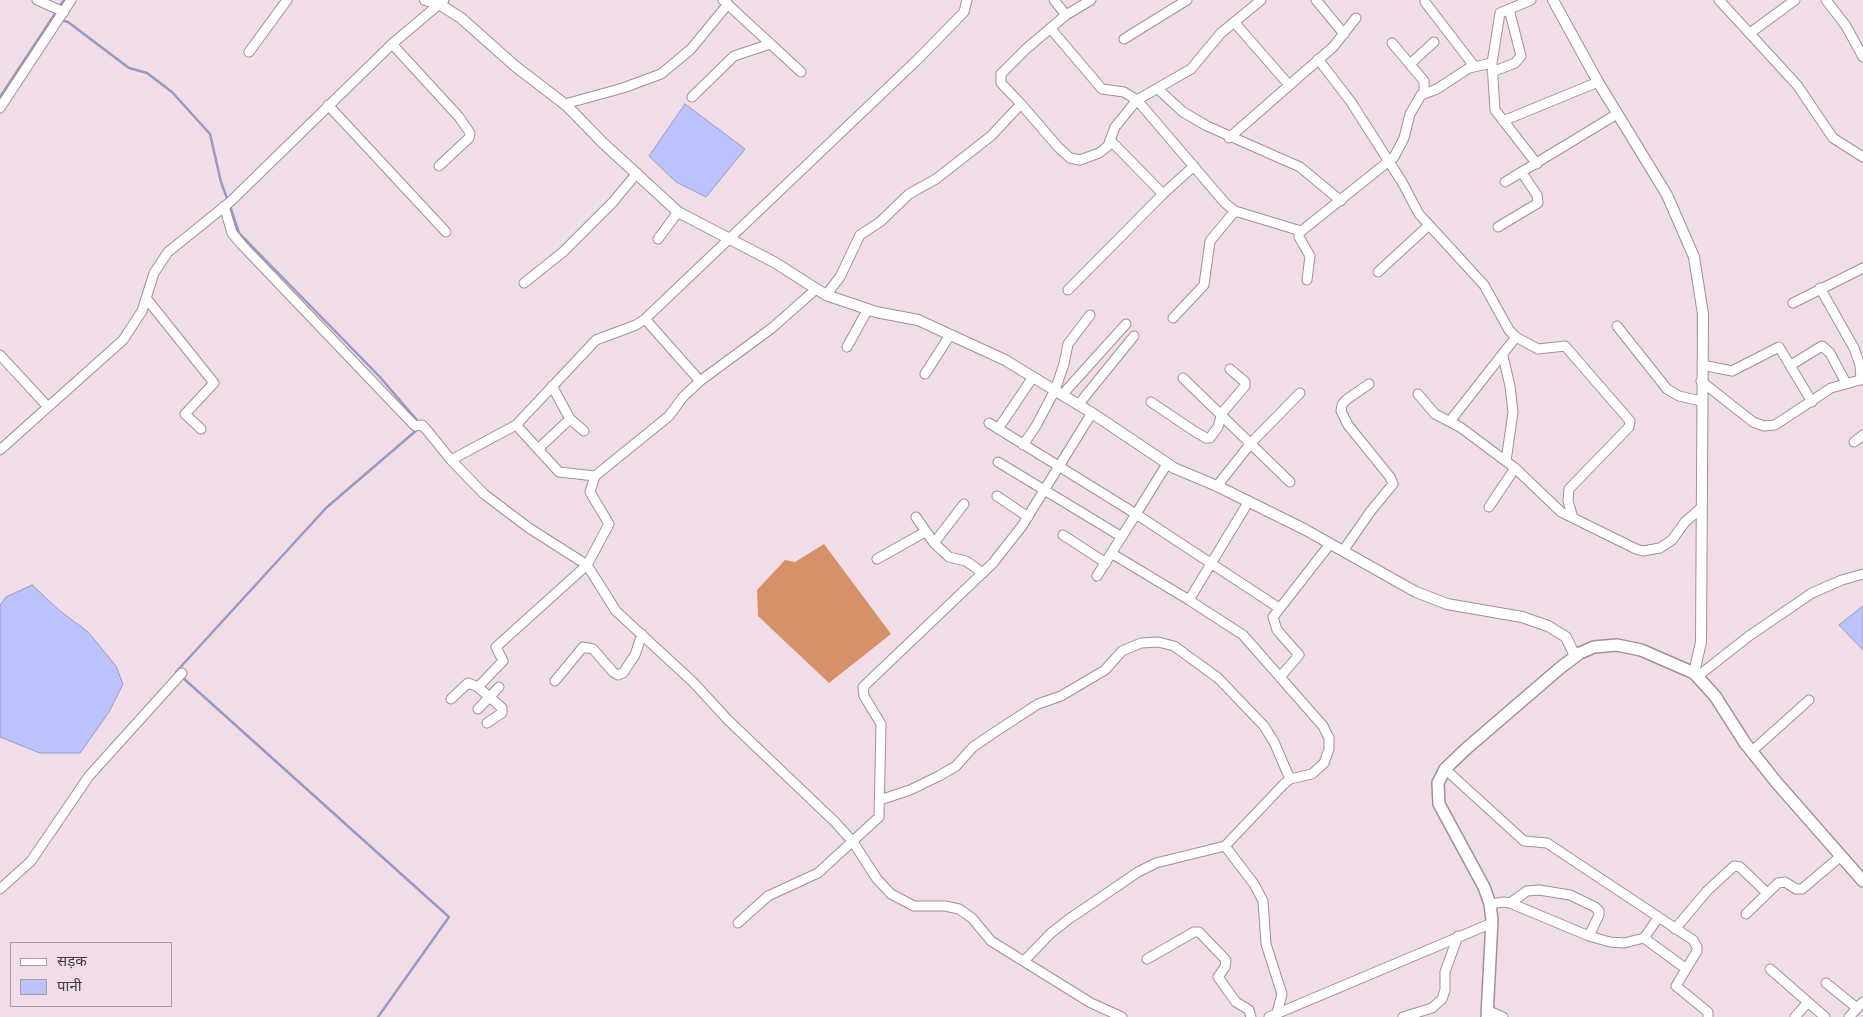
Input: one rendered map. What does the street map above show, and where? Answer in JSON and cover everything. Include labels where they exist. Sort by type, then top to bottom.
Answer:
[{"type":"main road","points":[[1487,1014],[1492,923],[1490,904],[1484,888],[1439,804],[1438,783],[1446,769],[1474,742],[1575,656],[1594,647],[1617,645],[1655,655],[1696,674],[1715,696],[1752,751],[1863,881]]},
{"type":"street","points":[[37,0],[64,12]]},
{"type":"street","points":[[0,108],[71,0]]},
{"type":"street","points":[[248,52],[287,0]]},
{"type":"street","points":[[425,0],[442,2],[515,66],[565,104],[602,142],[678,212],[774,262],[815,290],[826,295],[868,309],[918,320],[1005,360],[1092,413],[1167,464],[1249,501],[1432,600],[1462,608],[1522,617],[1541,623],[1566,637],[1575,656]]},
{"type":"street","points":[[451,460],[516,425],[596,340],[636,325],[645,319],[917,60],[964,12],[967,0]]},
{"type":"street","points":[[1054,0],[1066,15]]},
{"type":"street","points":[[1090,0],[1066,15],[1026,49],[1001,74],[1001,83],[1070,158],[1080,160],[1099,153],[1111,141],[1115,127],[1138,100],[1191,69],[1216,38],[1261,0]]},
{"type":"street","points":[[1124,39],[1187,0]]},
{"type":"street","points":[[1316,0],[1344,34]]},
{"type":"street","points":[[1531,0],[1500,13],[1492,67],[1496,110],[1537,164]]},
{"type":"street","points":[[1553,0],[1598,82],[1667,195],[1694,257],[1703,314],[1700,401],[1701,642],[1696,674]]},
{"type":"street","points":[[1719,0],[1806,97],[1833,138],[1863,157]]},
{"type":"street","points":[[1750,33],[1795,0]]},
{"type":"street","points":[[1826,0],[1846,26],[1863,57]]},
{"type":"street","points":[[0,450],[123,340],[142,311],[154,272],[168,252],[226,204],[392,44],[442,2]]},
{"type":"street","points":[[565,104],[623,88],[661,74],[691,49],[725,2],[801,72]]},
{"type":"street","points":[[1425,2],[1474,66]]},
{"type":"street","points":[[1424,93],[1438,89],[1474,66],[1492,67],[1515,63],[1521,56],[1509,9]]},
{"type":"street","points":[[1229,138],[1318,59],[1344,34],[1356,18]]},
{"type":"street","points":[[1234,22],[1289,85]]},
{"type":"street","points":[[1051,29],[1102,89],[1124,92],[1138,100],[1225,203],[1235,211],[1301,231]]},
{"type":"street","points":[[1410,64],[1434,42]]},
{"type":"street","points":[[1307,280],[1310,256],[1299,237],[1301,231],[1389,162],[1399,149],[1410,114],[1424,93],[1424,81],[1392,43]]},
{"type":"street","points":[[392,44],[460,117],[470,133],[469,138],[439,166]]},
{"type":"street","points":[[692,97],[734,56],[770,44]]},
{"type":"street","points":[[1318,59],[1351,102],[1428,226],[1484,285],[1509,330],[1516,337],[1538,349],[1565,346],[1631,424],[1569,489],[1568,501],[1573,518]]},
{"type":"street","points":[[1503,121],[1598,82]]},
{"type":"street","points":[[1158,89],[1183,112],[1229,138],[1300,167],[1341,201]]},
{"type":"street","points":[[826,295],[847,265],[860,235],[880,222],[909,194],[936,179],[991,136],[1021,104]]},
{"type":"street","points":[[328,105],[446,232]]},
{"type":"street","points":[[1505,182],[1617,114]]},
{"type":"street","points":[[1111,141],[1163,194]]},
{"type":"street","points":[[1068,290],[1163,194],[1194,166]]},
{"type":"street","points":[[524,283],[563,252],[613,202],[637,173]]},
{"type":"street","points":[[1498,227],[1538,203],[1537,195],[1522,173]]},
{"type":"street","points":[[226,204],[232,233],[242,245],[484,494],[529,528],[587,566],[616,611],[642,634],[853,842],[877,878],[896,898],[914,906],[945,906],[959,909],[972,918],[991,940],[1092,1003],[1122,1017]]},
{"type":"street","points":[[1173,318],[1204,285],[1210,241],[1235,211]]},
{"type":"street","points":[[658,238],[678,212]]},
{"type":"street","points":[[1378,272],[1428,226]]},
{"type":"street","points":[[1793,303],[1863,268]]},
{"type":"street","points":[[1701,381],[1753,422],[1764,426],[1775,425],[1831,388],[1862,379],[1860,365],[1854,348],[1820,288]]},
{"type":"street","points":[[478,687],[503,661],[496,647],[587,566],[609,524],[590,492],[596,476],[669,416],[683,397],[700,381],[772,328],[815,290]]},
{"type":"street","points":[[146,298],[214,383],[185,414],[200,430]]},
{"type":"street","points":[[847,347],[868,309]]},
{"type":"street","points":[[1058,393],[1068,344],[1090,315]]},
{"type":"street","points":[[645,319],[700,381]]},
{"type":"street","points":[[1023,445],[1058,393],[1126,324]]},
{"type":"street","points":[[1617,326],[1667,389],[1679,396],[1700,401]]},
{"type":"street","points":[[925,374],[950,335]]},
{"type":"street","points":[[1078,405],[1134,336]]},
{"type":"street","points":[[1450,421],[1503,356],[1516,337]]},
{"type":"street","points":[[1791,365],[1822,346],[1830,353],[1846,383]]},
{"type":"street","points":[[1702,365],[1732,371],[1779,347],[1812,402]]},
{"type":"street","points":[[0,355],[48,407]]},
{"type":"street","points":[[1503,356],[1510,386],[1513,412],[1506,461]]},
{"type":"street","points":[[1151,402],[1206,438],[1210,438],[1218,427],[1222,413],[1245,386],[1245,382],[1230,369]]},
{"type":"street","points":[[998,429],[1033,377]]},
{"type":"street","points":[[1183,378],[1222,413],[1290,482]]},
{"type":"street","points":[[1343,551],[1370,512],[1393,484],[1390,477],[1348,425],[1341,411],[1342,405],[1346,400],[1369,384]]},
{"type":"street","points":[[552,386],[570,419],[584,431]]},
{"type":"street","points":[[1217,486],[1251,443],[1300,394]]},
{"type":"street","points":[[1418,394],[1435,414],[1450,421],[1516,468],[1554,505],[1573,518],[1636,549],[1652,550],[1660,548],[1672,540],[1685,522],[1700,509]]},
{"type":"street","points":[[738,924],[768,896],[818,873],[879,817],[881,724],[864,696],[863,687],[984,573],[1018,533],[1060,468],[1092,413]]},
{"type":"street","points":[[538,449],[570,419]]},
{"type":"street","points":[[989,423],[1136,514],[1279,608]]},
{"type":"street","points":[[516,425],[560,472],[596,476]]},
{"type":"street","points":[[1854,442],[1863,434]]},
{"type":"street","points":[[998,462],[1122,537]]},
{"type":"street","points":[[1097,576],[1167,464]]},
{"type":"street","points":[[1489,507],[1516,468]]},
{"type":"street","points":[[997,496],[1028,517]]},
{"type":"street","points":[[1189,600],[1249,501]]},
{"type":"street","points":[[934,543],[964,504]]},
{"type":"street","points":[[916,517],[925,532],[948,557],[966,561],[984,573]]},
{"type":"street","points":[[877,559],[925,532]]},
{"type":"street","points":[[1063,535],[1106,562]]},
{"type":"street","points":[[1280,677],[1300,655],[1273,622],[1273,617],[1330,544]]},
{"type":"street","points":[[1024,961],[1051,932],[1138,872],[1156,863],[1226,846],[1290,779],[1312,774],[1318,770],[1324,763],[1330,749],[1329,738],[1323,726],[1243,635],[1112,553]]},
{"type":"street","points":[[1696,674],[1812,593],[1842,580],[1863,574]]},
{"type":"street","points":[[555,681],[583,647],[593,649],[613,672],[618,675],[623,673],[636,655],[642,634]]},
{"type":"street","points":[[880,800],[910,790],[940,776],[956,766],[973,747],[1038,704],[1061,696],[1105,670],[1122,651],[1142,643],[1158,642],[1174,646],[1218,678],[1264,726],[1274,742],[1290,779]]},
{"type":"street","points":[[0,889],[31,861],[89,776],[182,673]]},
{"type":"street","points":[[478,709],[502,688],[488,677]]},
{"type":"street","points":[[451,699],[468,683],[478,687],[502,708],[502,713],[487,723]]},
{"type":"street","points":[[1752,751],[1809,700]]},
{"type":"street","points":[[1446,769],[1524,841],[1547,843],[1693,940],[1698,947],[1676,986],[1708,1012],[1708,1017]]},
{"type":"street","points":[[1226,846],[1254,884],[1263,901],[1264,937],[1282,994],[1273,1015]]},
{"type":"street","points":[[1746,914],[1767,893],[1782,882],[1796,889],[1802,889],[1840,856]]},
{"type":"street","points":[[1675,929],[1707,891],[1734,866],[1740,866],[1767,893]]},
{"type":"street","points":[[1510,903],[1527,891],[1539,890],[1570,895],[1595,907],[1599,911],[1589,936]]},
{"type":"street","points":[[1490,904],[1510,903],[1589,936],[1610,942],[1624,943],[1644,938],[1658,918]]},
{"type":"street","points":[[1273,1015],[1492,923]]},
{"type":"street","points":[[1147,959],[1194,932],[1203,934],[1227,964],[1218,977],[1236,1002],[1249,1010],[1251,1017]]},
{"type":"street","points":[[1403,1017],[1432,1008],[1442,999],[1445,990],[1444,972],[1458,936]]},
{"type":"street","points":[[1644,938],[1685,968]]},
{"type":"street","points":[[1770,969],[1825,1017]]},
{"type":"street","points":[[1826,983],[1860,1005],[1849,1017]]},
{"type":"street","points":[[1795,1017],[1808,1002]]},
{"type":"street","points":[[1487,1014],[1503,1017]]},
{"type":"shaded area","points":[[824,544],[891,634],[829,683],[758,616],[757,590],[785,560],[795,562]]},
{"type":"water","points":[[685,104],[745,149],[706,197],[676,182],[649,156]]},
{"type":"water","points":[[32,585],[60,611],[88,632],[116,666],[123,684],[109,712],[80,753],[40,753],[0,737],[0,605],[6,597]]},
{"type":"water","points":[[1863,606],[1863,650],[1839,625]]},
{"type":"waterway","points":[[0,97],[64,0]]},
{"type":"waterway","points":[[61,20],[68,22],[129,68],[147,73],[172,92],[210,134],[221,182],[228,201]]},
{"type":"waterway","points":[[230,206],[239,233],[379,376],[416,419],[417,423]]},
{"type":"waterway","points":[[178,674],[176,672],[326,508],[418,429]]},
{"type":"waterway","points":[[182,677],[449,917],[378,1017]]}]
